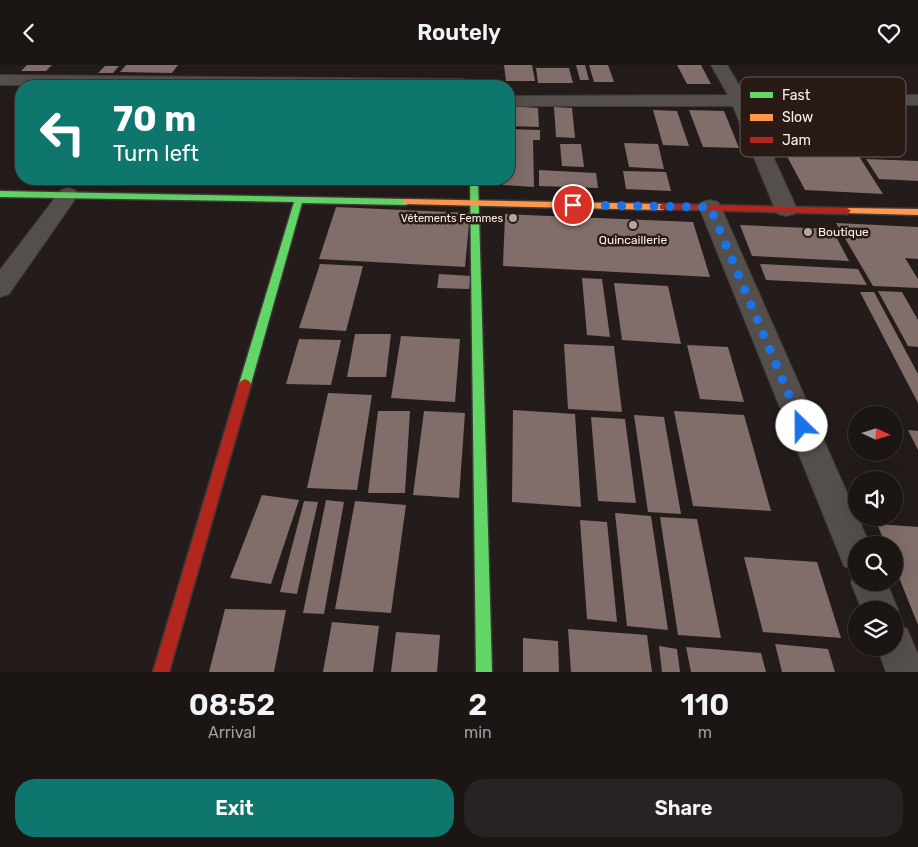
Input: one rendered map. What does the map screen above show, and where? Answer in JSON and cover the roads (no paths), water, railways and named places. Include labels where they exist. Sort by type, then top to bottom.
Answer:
[{"type":"street","points":[[463,80],[464,65]]},
{"type":"street","points":[[515,101],[739,100],[719,65]]},
{"type":"street","points":[[0,80],[15,80]]},
{"type":"street","points":[[764,157],[786,209]]},
{"type":"street","points":[[474,185],[484,672]]},
{"type":"street","points":[[0,194],[918,212]]},
{"type":"street","points":[[0,288],[68,195]]},
{"type":"street","points":[[161,672],[299,199]]},
{"type":"street","points":[[710,207],[849,536]]},
{"type":"street","points":[[900,656],[906,672]]},
{"type":"place","name":"Vêtements Femmes","points":[[513,218]]},
{"type":"place","name":"Quincaillerie","points":[[633,225]]},
{"type":"place","name":"Boutique","points":[[808,232]]}]
